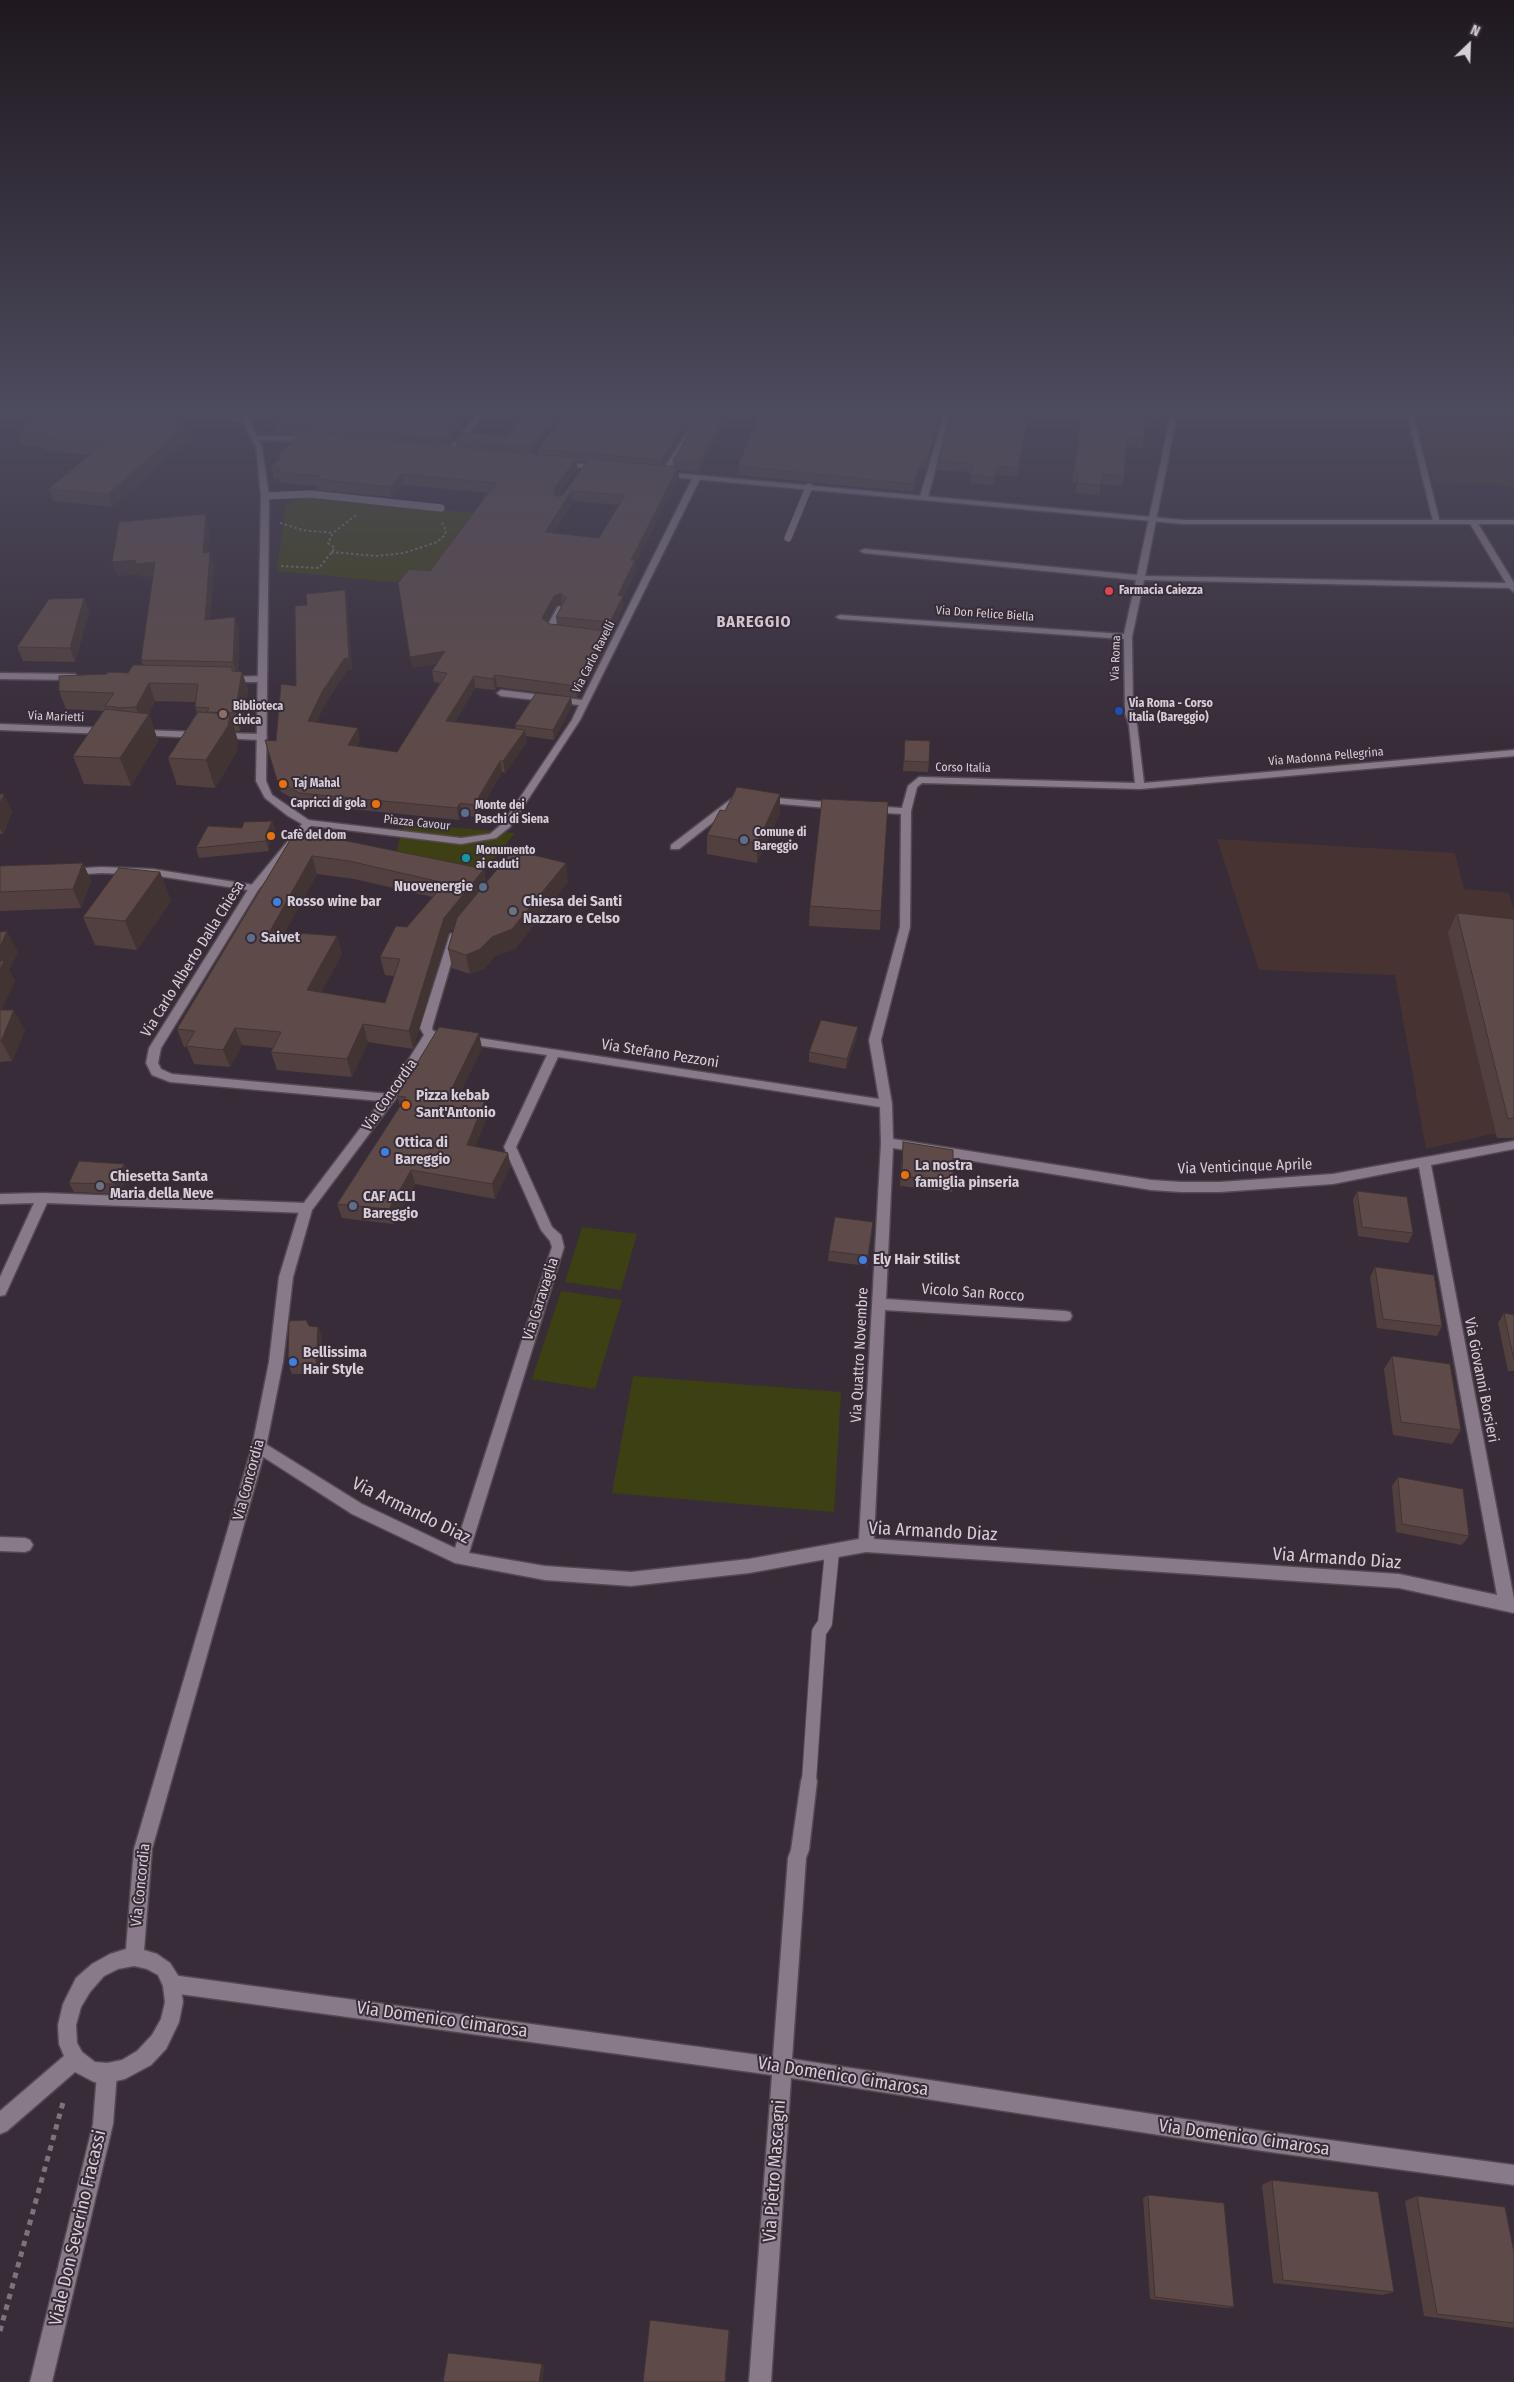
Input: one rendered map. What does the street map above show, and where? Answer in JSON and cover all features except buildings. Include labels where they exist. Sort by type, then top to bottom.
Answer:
[{"type":"street","points":[[265,525],[261,781],[268,796],[291,814],[308,823]]},
{"type":"street","name":"Via Carlo Ravelli","points":[[484,848],[493,836],[507,825],[576,720],[613,638],[672,525]]},
{"type":"street","name":"Via Roma","points":[[1140,786],[1133,725],[1129,713],[1128,637],[1153,525]]},
{"type":"street","points":[[1475,525],[1513,587]]},
{"type":"street","points":[[864,551],[1141,578],[1513,587]]},
{"type":"street","points":[[561,608],[549,630],[565,635]]},
{"type":"street","name":"Via Don Felice Biella","points":[[840,617],[1128,637]]},
{"type":"street","points":[[1,678],[83,678]]},
{"type":"street","points":[[219,680],[263,679]]},
{"type":"street","points":[[501,693],[584,703]]},
{"type":"street","name":"Via Marietti","points":[[0,727],[113,732]]},
{"type":"street","points":[[132,732],[262,737]]},
{"type":"street","name":"Via Madonna Pellegrina","points":[[1140,786],[1514,753]]},
{"type":"street","name":"Corso Italia","points":[[906,811],[913,786],[919,780],[1140,786]]},
{"type":"street","points":[[675,847],[738,798],[906,811]]},
{"type":"street","name":"Via Quattro Novembre","points":[[866,1546],[887,1143],[886,1104],[875,1040],[905,927],[906,811]]},
{"type":"street","name":"Piazza Cavour","points":[[308,823],[346,832],[461,840],[493,836],[506,837]]},
{"type":"street","name":"Via Carlo Alberto Dalla Chiesa","points":[[308,823],[254,888],[155,1048],[152,1063],[156,1072],[170,1078],[390,1098]]},
{"type":"street","points":[[286,850],[298,853]]},
{"type":"street","points":[[55,873],[101,870],[152,872],[254,888]]},
{"type":"street","points":[[430,1035],[426,1028],[442,968],[454,936],[460,929]]},
{"type":"street","name":"Via Stefano Pezzoni","points":[[430,1035],[443,1035],[886,1104]]},
{"type":"street","name":"Via Concordia","points":[[134,1957],[143,1849],[259,1447],[276,1362],[286,1277],[306,1208],[390,1098],[430,1035]]},
{"type":"street","name":"Via Garavaglia","points":[[460,1558],[558,1247],[556,1239],[547,1230],[510,1147],[554,1052]]},
{"type":"street","name":"Via Venticinque Aprile","points":[[887,1143],[1151,1185],[1181,1187],[1220,1187],[1333,1179],[1514,1145]]},
{"type":"street","name":"Via Giovanni Borsieri","points":[[1424,1162],[1510,1605]]},
{"type":"street","points":[[0,1291],[43,1198]]},
{"type":"street","points":[[0,1199],[43,1198],[306,1208]]},
{"type":"street","name":"Vicolo San Rocco","points":[[879,1304],[1066,1316]]},
{"type":"street","name":"Via Armando Diaz","points":[[259,1447],[357,1509],[460,1558],[545,1573],[631,1578],[749,1566],[866,1546],[1399,1581],[1510,1605]]},
{"type":"street","points":[[0,1544],[25,1545]]},
{"type":"street","name":"Via Pietro Mascagni","points":[[760,2382],[796,1858],[800,1850],[809,1781]]},
{"type":"street","points":[[134,1957],[150,1960],[164,1969],[172,1984],[174,2002],[170,2022],[159,2042],[144,2058],[125,2069],[106,2073],[84,2067],[75,2059],[68,2044],[66,2024],[83,1985],[98,1970],[116,1960],[134,1957]]},
{"type":"street","name":"Via Domenico Cimarosa","points":[[172,1984],[782,2067],[1263,2142],[1514,2175]]},
{"type":"street","points":[[0,2124],[75,2059]]},
{"type":"street","name":"Viale Don Severino Fracassi","points":[[41,2382],[103,2124],[106,2073]]},
{"type":"lane","points":[[788,538],[793,525]]},
{"type":"lane","points":[[809,1781],[818,1632],[825,1623],[832,1552]]},
{"type":"path","points":[[289,525],[302,530],[333,533]]},
{"type":"path","points":[[264,572],[278,565],[319,568],[335,548],[328,543],[333,533],[343,525]]},
{"type":"path","points":[[332,552],[376,556],[411,551],[426,547],[445,535],[446,530],[443,525]]},
{"type":"path","points":[[0,2331],[65,2097]]},
{"type":"shaded area","points":[[1217,839],[1455,853],[1464,889],[1509,893],[1514,910],[1514,1135],[1492,1134],[1426,1149],[1395,975],[1259,970]]},
{"type":"green space","points":[[283,525],[473,525],[438,574],[393,582],[277,571]]},
{"type":"green space","points":[[404,823],[515,833],[479,877],[394,861]]},
{"type":"green space","points":[[582,1227],[637,1234],[621,1290],[565,1282]]},
{"type":"green space","points":[[561,1291],[622,1300],[595,1389],[532,1379]]},
{"type":"green space","points":[[633,1376],[841,1392],[834,1512],[612,1493]]},
{"type":"place","name":"Farmacia Caiezza","points":[[1109,591]]},
{"type":"place","name":"Via Roma - Corso Italia (Bareggio)","points":[[1119,711]]},
{"type":"place","name":"Biblioteca civica","points":[[223,714]]},
{"type":"place","name":"Taj Mahal","points":[[283,784]]},
{"type":"place","name":"Capricci di gola","points":[[376,804]]},
{"type":"place","name":"Monte dei Paschi di Siena","points":[[465,813]]},
{"type":"place","name":"Cafè del dom","points":[[271,836]]},
{"type":"place","name":"Comune di Bareggio","points":[[744,840]]},
{"type":"place","name":"Monumento ai caduti","points":[[466,858]]},
{"type":"place","name":"Nuovenergie","points":[[483,887]]},
{"type":"place","name":"Rosso wine bar","points":[[277,902]]},
{"type":"place","name":"Chiesa dei Santi Nazzaro e Celso","points":[[513,911]]},
{"type":"place","name":"Saivet","points":[[251,938]]},
{"type":"place","name":"Pizza kebab Sant'Antonio","points":[[406,1105]]},
{"type":"place","name":"Ottica di Bareggio","points":[[385,1152]]},
{"type":"place","name":"La nostra famiglia pinseria","points":[[905,1175]]},
{"type":"place","name":"Chiesetta Santa Maria della Neve","points":[[100,1186]]},
{"type":"place","name":"CAF ACLI Bareggio","points":[[353,1206]]},
{"type":"place","name":"Ely Hair Stilist","points":[[863,1260]]},
{"type":"place","name":"Bellissima Hair Style","points":[[293,1362]]},
{"type":"district","name":"BAREGGIO","points":[[754,623]]}]
